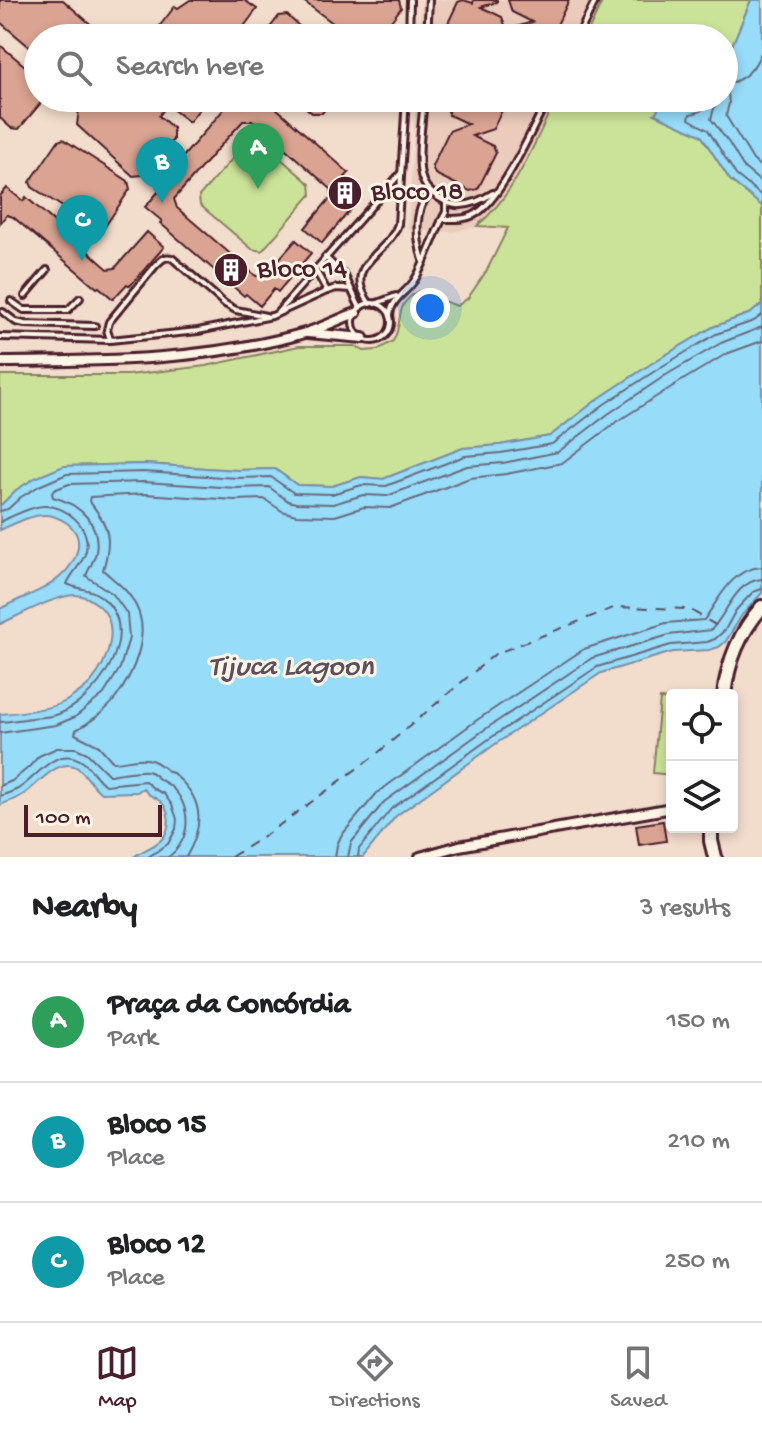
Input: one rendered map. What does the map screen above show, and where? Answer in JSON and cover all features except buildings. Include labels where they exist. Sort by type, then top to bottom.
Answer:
[{"type":"main road","points":[[725,689],[742,633],[762,607]]},
{"type":"main road","points":[[711,833],[715,857]]},
{"type":"street","points":[[0,362],[163,357],[255,345],[307,333],[358,310]]},
{"type":"street","points":[[307,333],[363,338]]},
{"type":"street","points":[[420,857],[459,846],[666,809]]},
{"type":"lane","points":[[409,24],[410,0]]},
{"type":"lane","points":[[428,24],[429,0]]},
{"type":"lane","points":[[584,24],[596,0]]},
{"type":"lane","points":[[390,316],[384,308],[364,296],[359,278],[373,255],[395,234],[400,215],[405,112]]},
{"type":"lane","points":[[423,112],[419,168],[431,192],[450,205],[464,206],[498,189]]},
{"type":"lane","points":[[441,221],[469,218],[476,214],[512,167],[541,112]]},
{"type":"lane","points":[[276,314],[401,173]]},
{"type":"lane","points":[[423,260],[418,246],[418,217],[420,205],[431,192]]},
{"type":"lane","points":[[325,257],[345,276],[351,289],[358,310],[353,324],[355,330],[369,341],[381,339],[390,329],[392,303],[413,282],[446,212],[446,202]]},
{"type":"lane","points":[[110,340],[107,330],[109,322],[156,265],[167,257],[225,304],[236,310],[268,316]]},
{"type":"lane","points":[[315,269],[327,291]]},
{"type":"lane","points":[[25,296],[47,270]]},
{"type":"lane","points":[[0,337],[110,340],[198,331],[276,314],[336,288],[351,289]]},
{"type":"lane","points":[[358,310],[398,296]]},
{"type":"lane","points":[[11,301],[24,310],[68,310],[80,298]]},
{"type":"lane","points":[[3,312],[16,322],[25,324],[95,326]]},
{"type":"shaded area","points":[[422,0],[603,0],[592,24],[421,24]]},
{"type":"shaded area","points":[[415,112],[549,112],[515,183],[493,212],[477,226],[453,232],[408,230]]},
{"type":"green space","points":[[603,0],[751,0],[738,31],[738,24],[592,24]]},
{"type":"green space","points":[[550,112],[665,112],[655,114],[701,135],[730,180],[762,206],[762,304],[751,313],[713,327],[657,360],[550,436],[463,448],[383,479],[361,477],[332,486],[297,485],[275,469],[237,470],[144,464],[65,466],[16,490],[0,506],[0,375],[128,375],[206,366],[299,346],[355,346],[364,351],[377,350],[393,341],[402,308],[418,291],[457,306],[468,298],[487,270],[508,228],[477,226],[514,183]]},
{"type":"green space","points":[[251,138],[258,139],[310,184],[311,195],[262,251],[252,249],[200,205],[199,196]]},
{"type":"green space","points":[[660,699],[666,700],[666,774],[653,773]]},
{"type":"water","points":[[751,0],[762,0],[762,206],[730,180],[701,135],[655,114],[738,112],[738,31]]},
{"type":"water","name":"Tijuca Lagoon","points":[[762,304],[762,593],[719,647],[673,652],[601,673],[396,816],[363,857],[134,857],[162,839],[167,829],[165,807],[143,788],[137,792],[101,793],[72,765],[57,768],[21,796],[0,805],[0,714],[52,706],[79,692],[91,682],[103,664],[111,632],[105,612],[92,600],[78,595],[48,602],[0,624],[0,609],[53,582],[72,564],[78,549],[76,534],[71,527],[51,516],[29,518],[0,530],[0,506],[16,490],[64,466],[144,464],[237,470],[275,469],[297,485],[332,486],[361,477],[383,479],[463,448],[550,436],[657,360],[713,327],[751,313]]},
{"type":"ferry route","points":[[231,857],[373,757],[495,654],[616,607],[689,609],[722,629]]},
{"type":"place","name":"Praça da Concórdia","points":[[258,189]]},
{"type":"place","name":"Bloco 18","points":[[345,193]]},
{"type":"place","name":"Bloco 15","points":[[162,203]]},
{"type":"place","name":"Bloco 12","points":[[82,261]]},
{"type":"place","name":"Bloco 14","points":[[231,270]]}]
